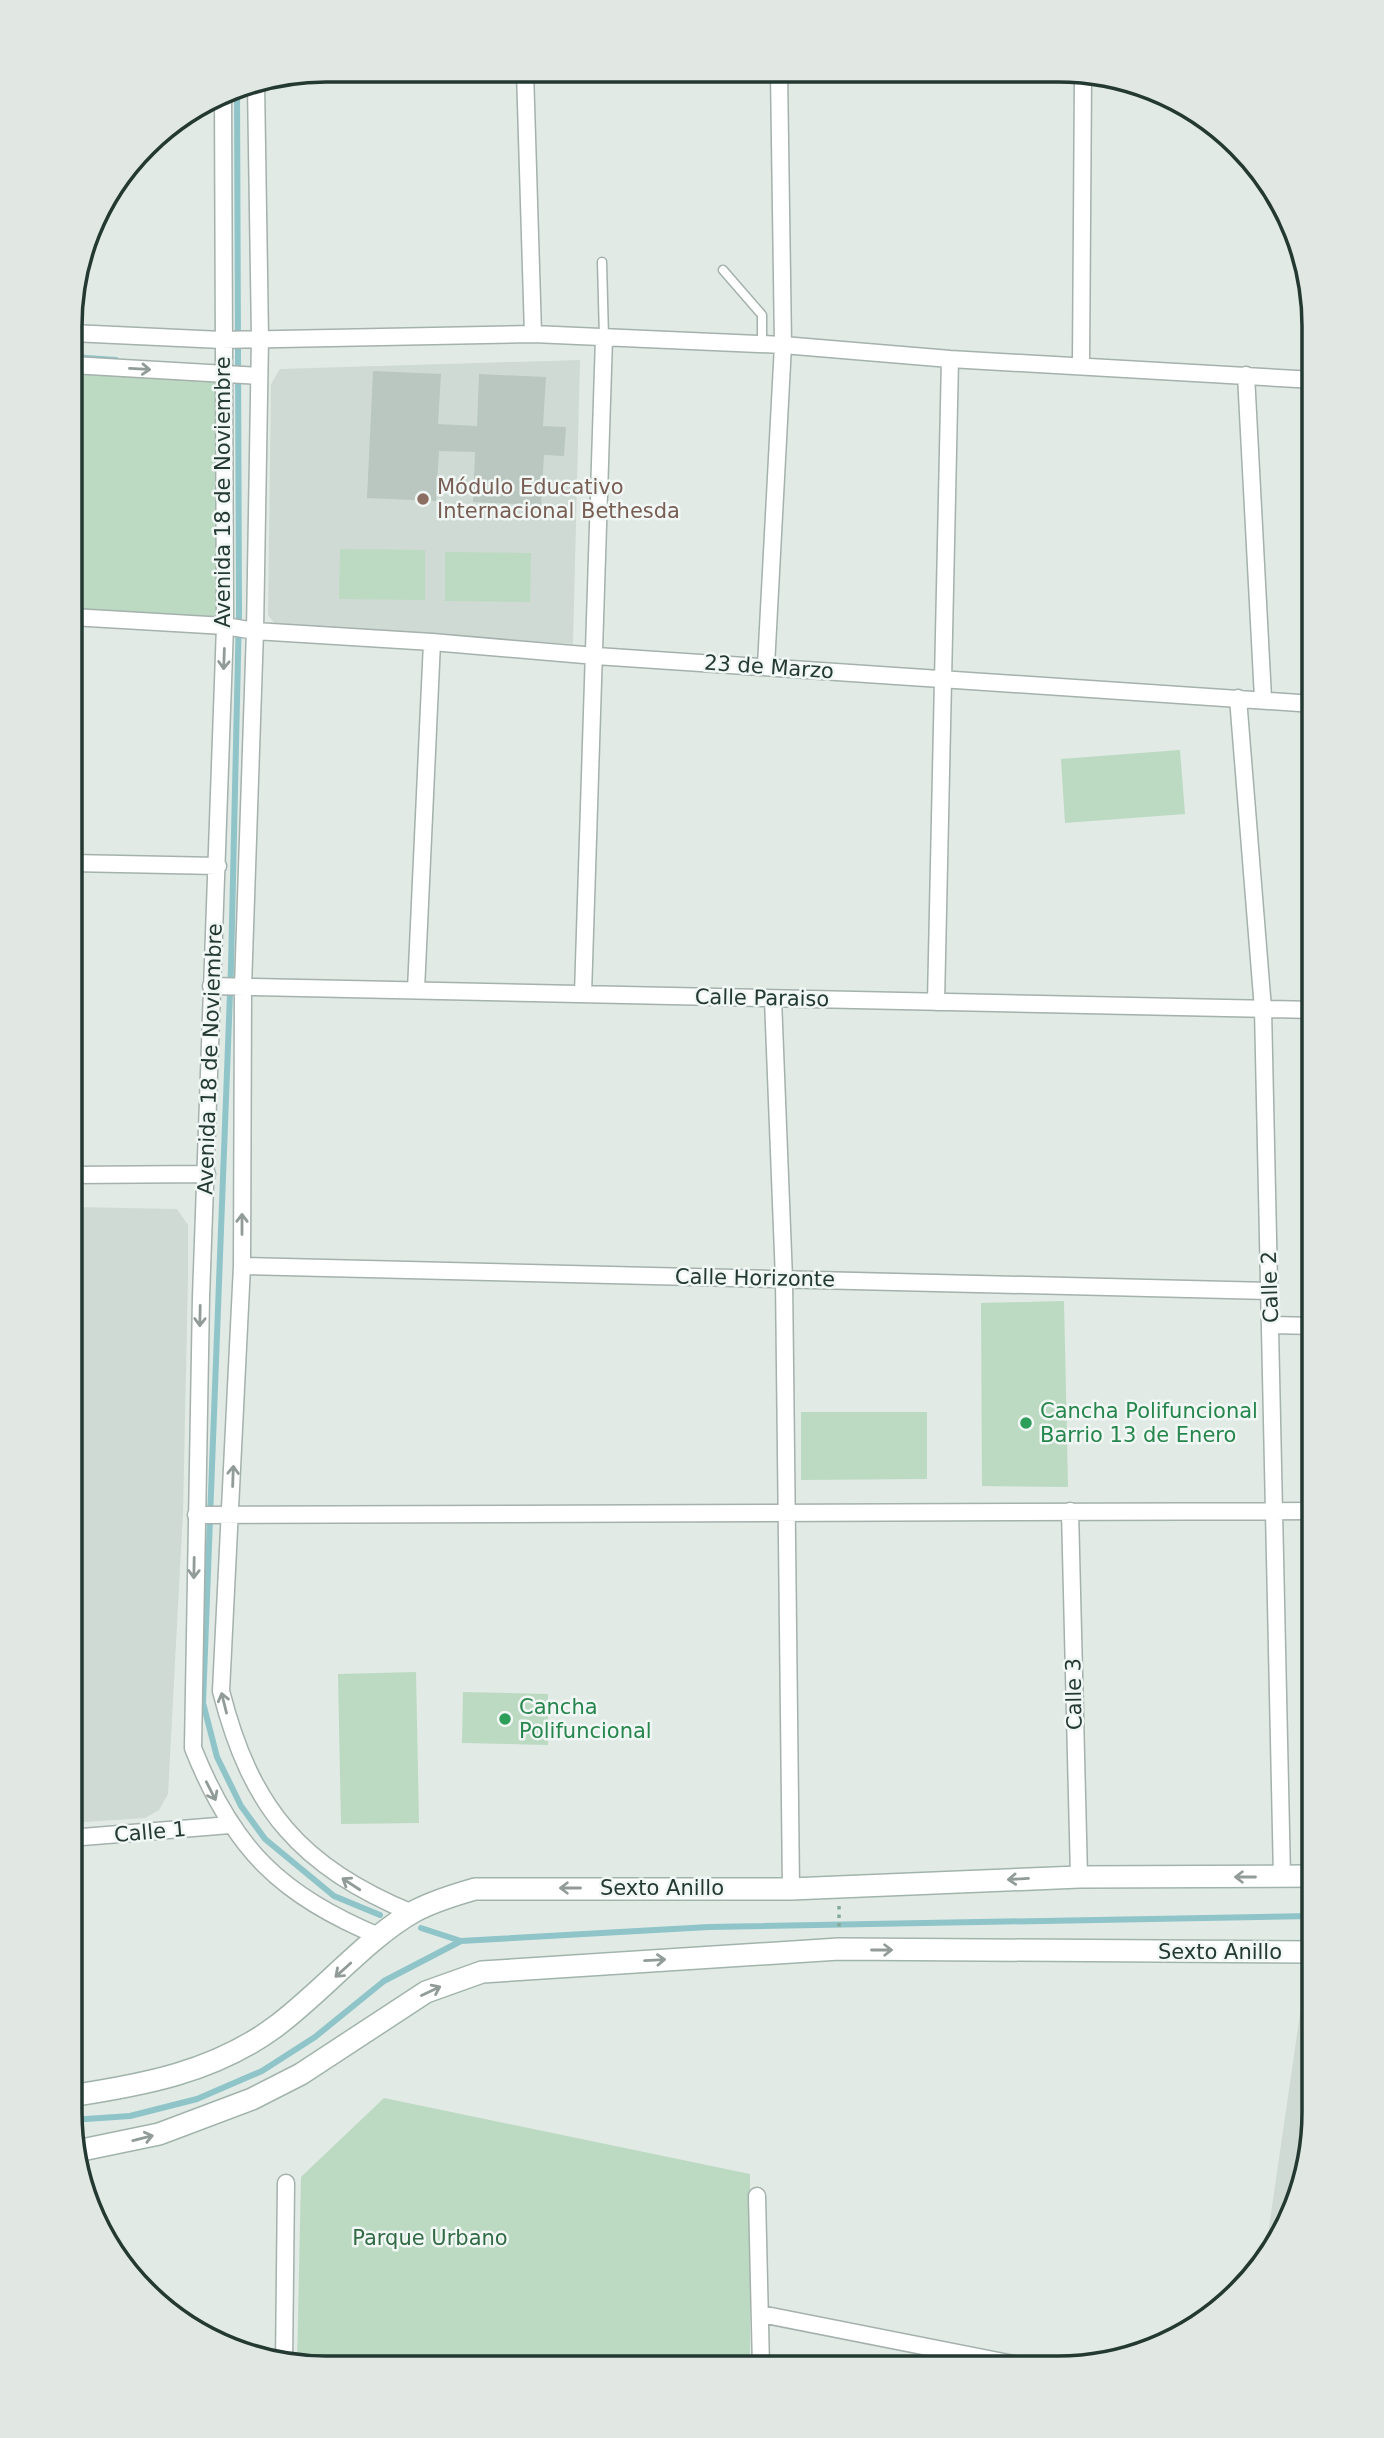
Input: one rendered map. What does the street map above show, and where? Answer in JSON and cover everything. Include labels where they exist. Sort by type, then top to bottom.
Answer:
[{"type":"main road","name":"Sexto Anillo","points":[[82,2094],[162,2080],[208,2066],[244,2048],[304,2005],[412,1913],[443,1898],[475,1889],[791,1889],[1079,1877],[1301,1876]]},
{"type":"main road","name":"Sexto Anillo","points":[[85,2149],[159,2134],[252,2099],[301,2074],[426,1992],[482,1972],[839,1949],[1301,1952]]},
{"type":"street","points":[[525,82],[533,334]]},
{"type":"street","points":[[766,666],[783,345],[779,82]]},
{"type":"street","points":[[1082,365],[1083,84]]},
{"type":"street","name":"Avenida 18 de Noviembre","points":[[256,93],[256,376],[240,628],[227,986],[207,1174],[213,1514],[220,1691],[233,1741],[255,1788],[285,1829],[313,1856],[365,1893],[412,1913]]},
{"type":"street","name":"Avenida 18 de Noviembre","points":[[223,105],[225,342],[240,628],[218,866],[242,1266],[213,1514],[193,1748],[208,1788],[230,1825],[260,1862],[296,1894],[337,1919],[381,1937]]},
{"type":"street","points":[[82,334],[225,342],[256,338],[533,334],[783,345],[950,359],[1302,379]]},
{"type":"street","points":[[583,994],[596,656],[604,338]]},
{"type":"street","points":[[936,1002],[950,359]]},
{"type":"street","points":[[82,365],[226,372],[256,376]]},
{"type":"street","points":[[1246,375],[1263,698]]},
{"type":"street","name":"23 de Marzo","points":[[82,618],[596,656],[1302,703]]},
{"type":"street","points":[[416,990],[432,642]]},
{"type":"street","name":"Calle 2","points":[[1238,698],[1263,1009],[1282,1877]]},
{"type":"street","points":[[82,863],[218,866]]},
{"type":"street","name":"Calle Paraiso","points":[[227,986],[1302,1010]]},
{"type":"street","points":[[773,999],[785,1279],[791,1889]]},
{"type":"street","points":[[82,1175],[207,1174]]},
{"type":"street","name":"Calle Horizonte","points":[[242,1266],[1269,1291]]},
{"type":"street","points":[[1272,1325],[1301,1326]]},
{"type":"street","name":"Calle 3","points":[[1070,1511],[1079,1877]]},
{"type":"street","points":[[213,1514],[1301,1511]]},
{"type":"street","name":"Calle 1","points":[[82,1837],[230,1825]]},
{"type":"street","points":[[284,2352],[286,2183]]},
{"type":"street","points":[[757,2196],[761,2356]]},
{"type":"street","points":[[761,2314],[973,2356]]},
{"type":"lane","points":[[602,262],[604,338]]},
{"type":"lane","points":[[723,270],[762,315],[762,344]]},
{"type":"path","points":[[839,1909],[839,1940]]},
{"type":"shaded area","name":"Módulo Educativo Internacional Bethesda","points":[[580,360],[573,644],[276,625],[268,615],[271,384],[280,369]]},
{"type":"shaded area","points":[[82,1207],[177,1209],[188,1225],[183,1512],[168,1794],[159,1810],[145,1818],[82,1822]]},
{"type":"shaded area","points":[[1301,2006],[1301,2128],[1297,2159],[1289,2190],[1268,2235]]},
{"type":"green space","points":[[82,367],[221,380],[230,617],[82,612]]},
{"type":"green space","points":[[340,549],[425,550],[425,600],[339,599]]},
{"type":"green space","points":[[445,552],[531,553],[530,602],[445,601]]},
{"type":"green space","points":[[1180,750],[1185,814],[1065,823],[1061,759]]},
{"type":"green space","points":[[1064,1301],[1068,1487],[982,1486],[981,1303]]},
{"type":"green space","points":[[801,1412],[927,1412],[927,1479],[801,1480]]},
{"type":"green space","points":[[416,1672],[419,1823],[341,1824],[338,1674]]},
{"type":"green space","name":"Cancha Polifuncional","points":[[463,1692],[548,1694],[548,1745],[462,1743]]},
{"type":"green space","name":"Parque Urbano","points":[[384,2098],[750,2174],[750,2356],[297,2354],[301,2177]]},
{"type":"building","name":"Módulo Educativo Internacional Bethesda","points":[[373,371],[441,374],[438,424],[477,426],[479,374],[546,377],[543,426],[566,427],[564,456],[544,455],[541,505],[473,502],[475,452],[439,451],[436,501],[367,498]]},
{"type":"waterway","points":[[237,100],[239,612],[231,967],[203,1703],[217,1757],[241,1806],[265,1839],[334,1896],[380,1915]]},
{"type":"waterway","points":[[82,358],[116,360]]},
{"type":"waterway","points":[[82,2119],[130,2116],[197,2099],[262,2071],[315,2037],[384,1981],[461,1941],[709,1927],[1301,1916]]},
{"type":"waterway","points":[[421,1928],[461,1941]]},
{"type":"place","name":"Módulo Educativo Internacional Bethesda","points":[[423,499]]},
{"type":"place","name":"Cancha Polifuncional Barrio 13 de Enero","points":[[1026,1423]]},
{"type":"place","name":"Cancha Polifuncional","points":[[505,1719]]}]
